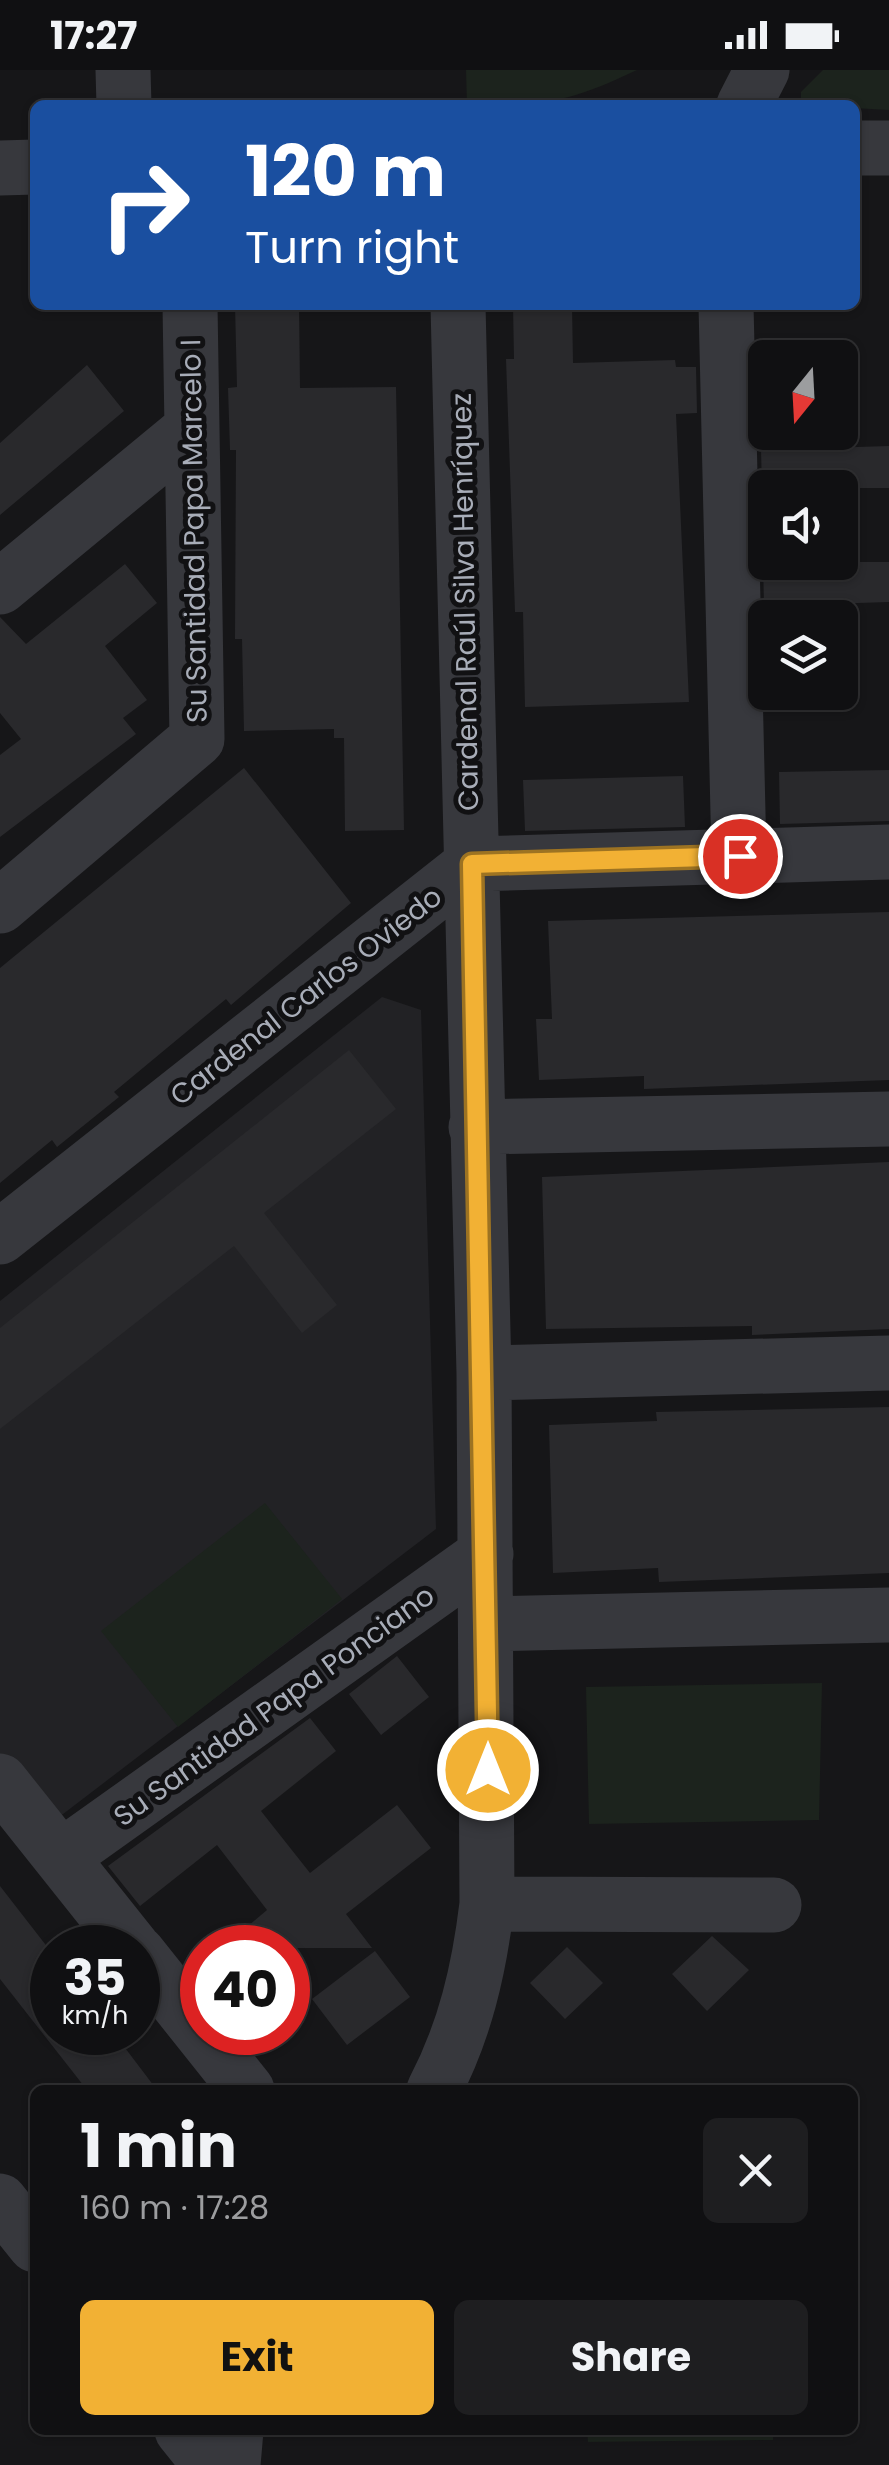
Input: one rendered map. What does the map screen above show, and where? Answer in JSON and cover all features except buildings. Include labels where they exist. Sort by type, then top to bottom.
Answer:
[{"type":"street","points":[[124,70],[124,100]]},
{"type":"street","points":[[747,100],[762,70]]},
{"type":"street","points":[[860,148],[889,148]]},
{"type":"street","points":[[0,168],[30,167]]},
{"type":"street","name":"Su Santidad Papa Marcelo I","points":[[0,906],[198,739],[190,310]]},
{"type":"street","name":"Cardenal Raúl Silva Henríquez","points":[[436,2085],[466,2015],[480,1961],[487,1904],[484,1373],[458,310]]},
{"type":"street","points":[[726,310],[740,856]]},
{"type":"street","points":[[0,587],[190,432]]},
{"type":"street","points":[[472,864],[889,852]]},
{"type":"street","name":"Cardenal Carlos Oviedo","points":[[0,1237],[472,864]]},
{"type":"street","points":[[476,1128],[889,1118]]},
{"type":"street","points":[[484,1373],[889,1363]]},
{"type":"street","name":"Su Santidad Papa Ponciano","points":[[61,1858],[486,1554]]},
{"type":"street","points":[[488,1624],[889,1615]]},
{"type":"street","points":[[0,1781],[115,1925]]},
{"type":"street","points":[[487,1904],[774,1905]]},
{"type":"street","points":[[160,1981],[243,2085]]},
{"type":"street","points":[[0,2201],[30,2239]]},
{"type":"street","points":[[186,2435],[210,2465]]},
{"type":"street","points":[[233,2465],[236,2435]]},
{"type":"shaded area","points":[[466,70],[637,70],[591,90],[554,100],[467,100]]},
{"type":"shaded area","points":[[823,70],[889,70],[889,110],[860,108],[860,100],[801,100],[801,92]]},
{"type":"shaded area","points":[[382,997],[421,1010],[436,1529],[50,1824],[0,1761],[0,1301]]},
{"type":"shaded area","points":[[265,1503],[342,1599],[178,1727],[101,1631]]},
{"type":"shaded area","points":[[822,1683],[819,1820],[589,1824],[586,1687]]},
{"type":"shaded area","points":[[587,2435],[773,2435],[773,2440],[588,2442]]},
{"type":"route","points":[[488,1770],[484,1373],[472,864],[740,856]]}]
